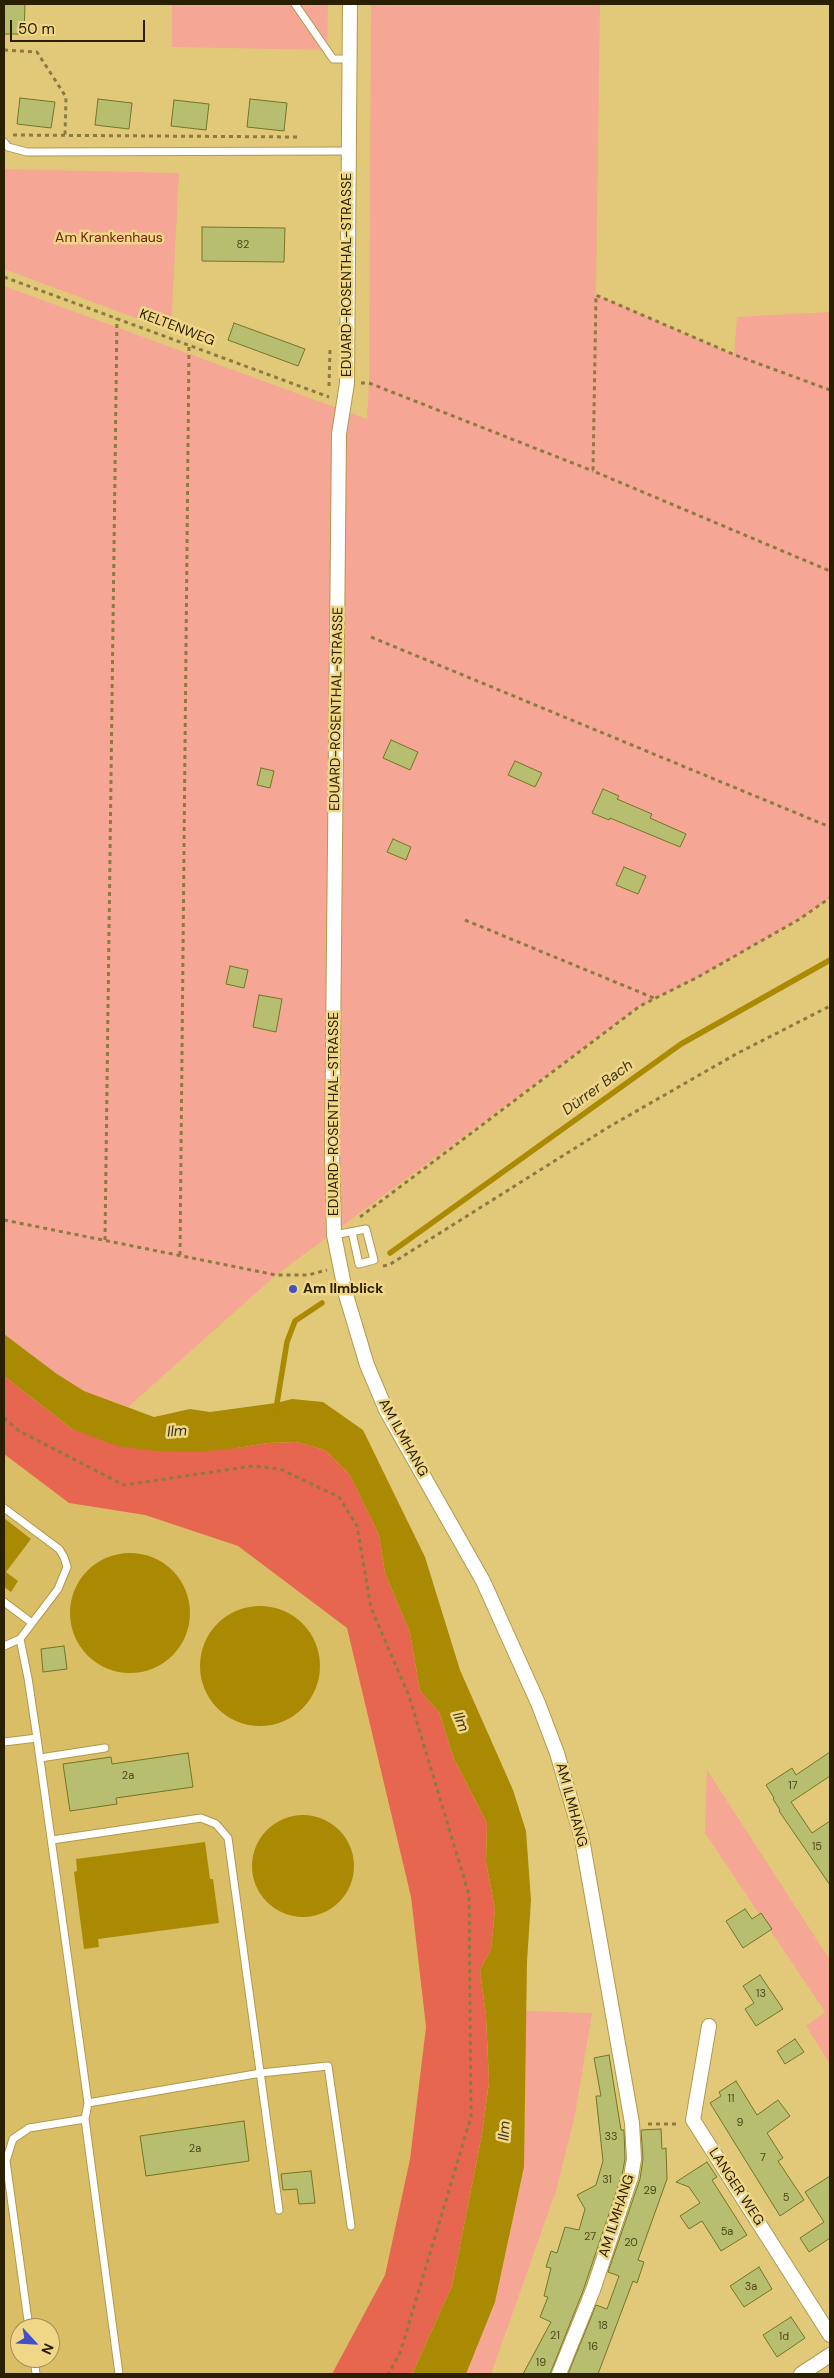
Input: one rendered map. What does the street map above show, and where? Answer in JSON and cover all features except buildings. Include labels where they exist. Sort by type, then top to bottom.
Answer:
[{"type":"street","name":"EDUARD-ROSENTHAL-STRASSE","points":[[340,1267],[334,1235],[332,1150],[339,434],[342,402],[347,383],[348,59],[350,4]]},
{"type":"street","name":"AM ILMHANG","points":[[340,1267],[367,1364],[386,1410],[483,1581],[538,1703],[554,1744],[582,1839],[632,2123],[634,2159],[631,2177],[592,2290],[559,2374]]},
{"type":"street","name":"LANGER WEG","points":[[710,2026],[693,2120],[830,2335]]},
{"type":"street","points":[[801,2374],[830,2355]]},
{"type":"lane","points":[[295,4],[333,59],[348,59]]},
{"type":"lane","points":[[6,139],[8,147],[27,152],[348,151]]},
{"type":"lane","points":[[334,1235],[366,1229],[374,1260],[359,1264],[352,1232]]},
{"type":"lane","points":[[4,1508],[59,1549],[67,1567],[58,1589],[20,1639],[4,1646]]},
{"type":"lane","points":[[4,1602],[32,1623]]},
{"type":"lane","points":[[20,1639],[40,1758],[88,2103],[85,2119],[119,2374]]},
{"type":"lane","points":[[4,1742],[36,1738]]},
{"type":"lane","points":[[40,1758],[105,1748]]},
{"type":"lane","points":[[52,1840],[201,1818],[216,1824],[228,1838],[279,2210]]},
{"type":"lane","points":[[88,2103],[261,2073],[328,2066],[351,2226]]},
{"type":"lane","points":[[28,2318],[6,2161],[13,2139],[29,2128],[85,2119]]},
{"type":"path","points":[[4,50],[37,52],[66,97],[65,135]]},
{"type":"path","points":[[6,139],[14,135],[303,137]]},
{"type":"path","name":"KELTENWEG","points":[[4,277],[342,402]]},
{"type":"path","points":[[594,471],[596,295],[735,355],[830,390]]},
{"type":"path","points":[[105,1240],[117,318]]},
{"type":"path","points":[[180,1255],[189,345]]},
{"type":"path","points":[[347,383],[369,382],[594,471],[830,572]]},
{"type":"path","points":[[371,637],[830,827]]},
{"type":"path","points":[[355,1220],[640,1006],[698,977],[798,920],[830,898]]},
{"type":"path","points":[[465,920],[655,999]]},
{"type":"path","points":[[379,1266],[389,1265],[607,1128],[736,1054],[830,1006]]},
{"type":"path","points":[[4,1220],[276,1275],[308,1275],[340,1267]]},
{"type":"path","points":[[4,1418],[19,1431],[124,1485],[253,1466],[280,1469],[339,1497],[357,1526],[371,1608],[408,1696],[469,1895],[471,2118],[400,2353],[388,2374]]},
{"type":"path","points":[[654,2124],[689,2124]]},
{"type":"shaded area","points":[[4,1376],[72,1429],[237,1448],[268,1443],[296,1442],[325,1450],[350,1475],[379,1535],[385,1573],[410,1633],[420,1691],[439,1712],[454,1759],[487,1823],[486,1862],[495,1909],[491,1949],[480,1970],[486,2016],[489,2082],[482,2134],[452,2286],[412,2374],[332,2374],[385,2275],[410,2159],[426,2027],[411,1897],[347,1628],[238,1546],[145,1515],[69,1503],[4,1454]]},
{"type":"shaded area","points":[[4,1454],[69,1503],[145,1515],[238,1546],[347,1628],[411,1897],[426,2027],[410,2159],[385,2275],[332,2374],[4,2374]]},
{"type":"green space","points":[[172,4],[328,4],[327,50],[172,47]]},
{"type":"green space","points":[[371,4],[600,4],[596,295],[734,355],[737,317],[830,312],[830,898],[798,920],[698,977],[640,1006],[276,1275],[128,1407],[84,1391],[57,1374],[4,1334],[4,286],[367,419],[369,383]]},
{"type":"green space","name":"Am Krankenhaus","points":[[4,169],[179,173],[171,331],[4,269]]},
{"type":"green space","points":[[707,1770],[830,1960],[830,2064],[806,2026],[825,2012],[705,1833]]},
{"type":"green space","points":[[526,2011],[592,2013],[575,2115],[556,2191],[491,2374],[466,2374],[495,2302],[524,2167]]},
{"type":"water","name":"Ilm","points":[[4,1334],[57,1374],[84,1391],[154,1417],[190,1409],[210,1412],[292,1399],[323,1402],[363,1430],[425,1557],[460,1670],[513,1790],[526,1831],[531,1900],[527,1962],[524,2167],[495,2302],[466,2374],[412,2374],[452,2286],[482,2134],[489,2082],[486,2016],[480,1970],[491,1949],[495,1909],[486,1862],[487,1823],[454,1759],[439,1712],[420,1691],[410,1633],[385,1573],[379,1535],[350,1475],[325,1450],[296,1442],[268,1443],[198,1452],[156,1451],[117,1446],[72,1429],[4,1376]]},
{"type":"water","points":[[4,1518],[31,1539],[6,1572],[18,1581],[11,1592],[4,1587]]},
{"type":"water","points":[[130,1553],[153,1558],[163,1563],[172,1571],[180,1580],[185,1590],[190,1613],[185,1636],[180,1646],[172,1655],[163,1663],[153,1668],[130,1673],[107,1668],[97,1663],[88,1655],[80,1646],[75,1636],[70,1613],[75,1590],[80,1580],[88,1571],[97,1563],[107,1558]]},
{"type":"water","points":[[260,1606],[283,1610],[303,1623],[316,1643],[320,1666],[316,1689],[303,1709],[283,1722],[260,1726],[237,1722],[217,1709],[204,1689],[200,1666],[204,1643],[217,1623],[237,1610]]},
{"type":"water","points":[[303,1815],[322,1819],[339,1830],[350,1847],[354,1866],[350,1885],[339,1902],[322,1913],[303,1917],[284,1913],[267,1902],[256,1885],[252,1866],[256,1847],[267,1830],[284,1819]]},
{"type":"water","points":[[205,1842],[210,1879],[213,1879],[219,1923],[98,1939],[99,1947],[84,1949],[74,1872],[77,1871],[76,1859]]},
{"type":"waterway","name":"Dürrer Bach","points":[[390,1253],[681,1044],[830,960]]},
{"type":"waterway","name":"Dürrer Bach","points":[[276,1409],[287,1342],[295,1321],[322,1303]]},
{"type":"place","name":"Am Ilmblick","points":[[293,1289]]}]
